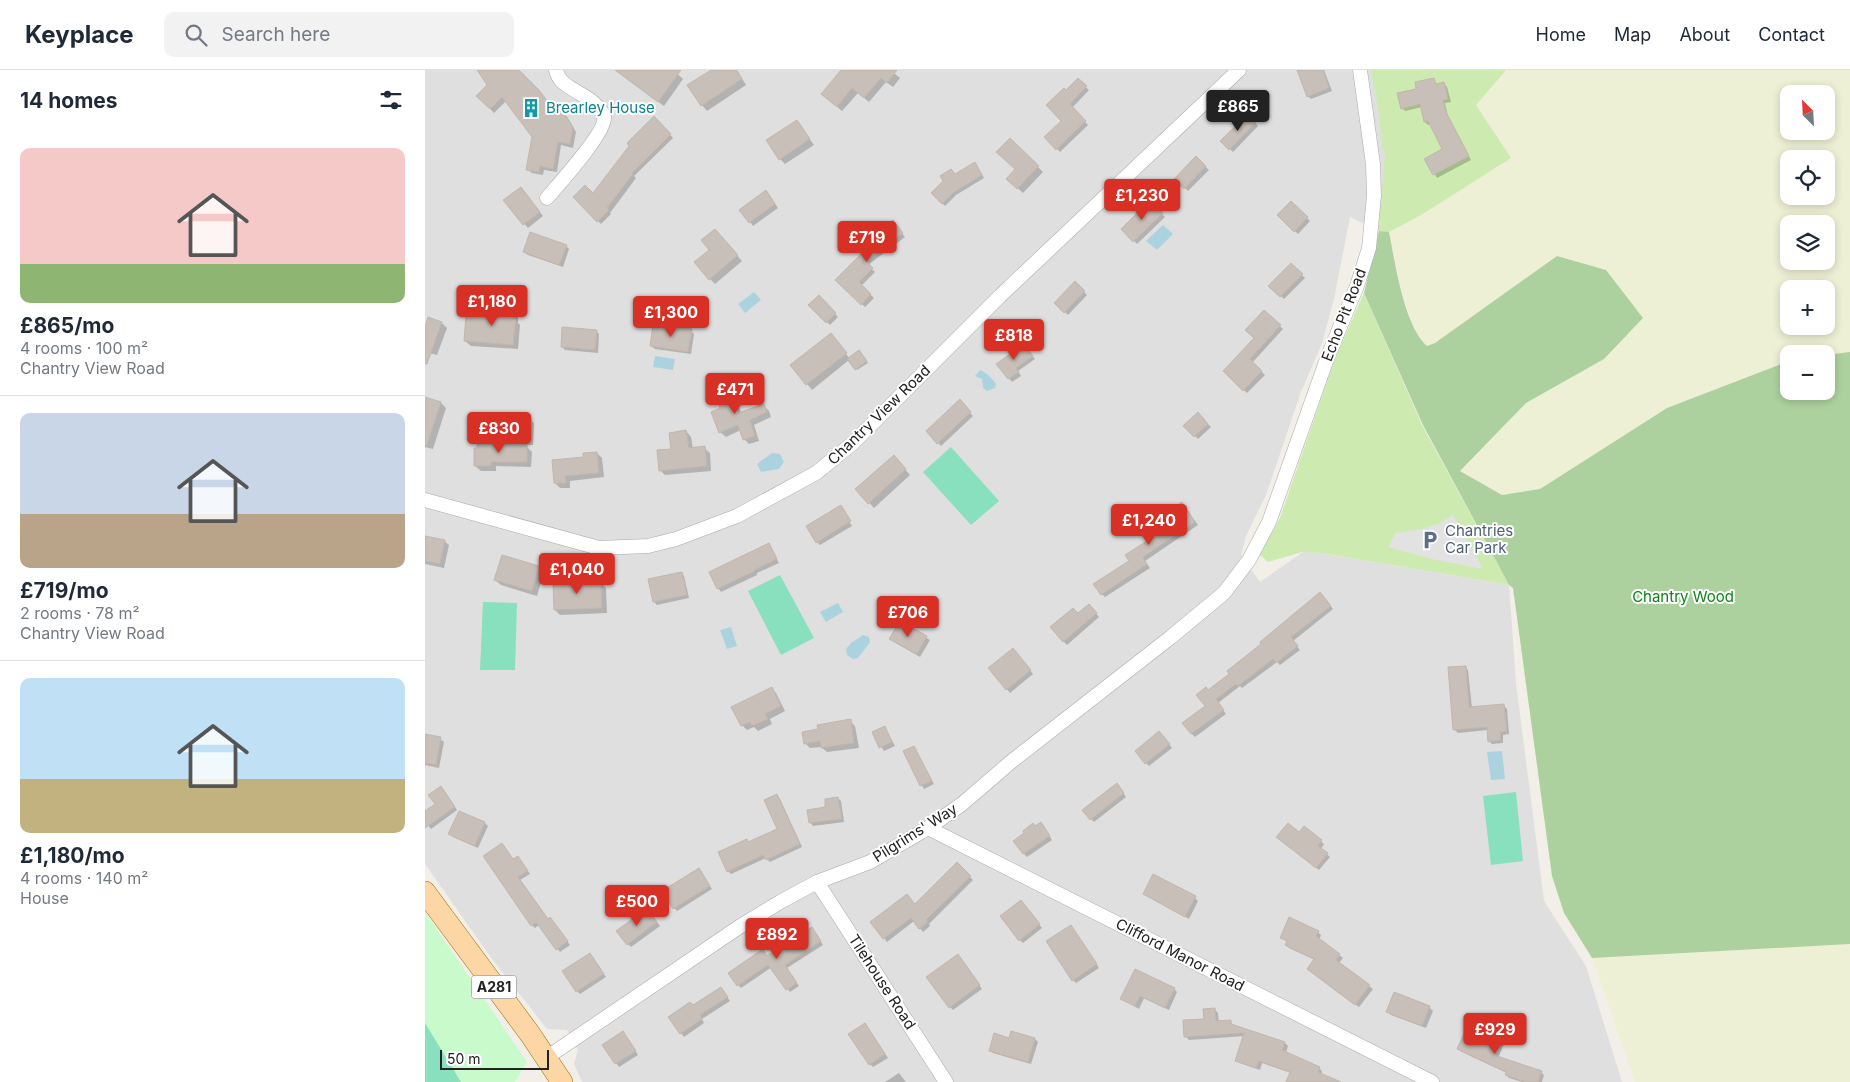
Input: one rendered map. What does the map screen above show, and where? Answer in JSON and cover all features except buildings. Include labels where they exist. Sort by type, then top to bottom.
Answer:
[{"type":"main road","name":"A281","points":[[425,892],[562,1082]]},
{"type":"street","points":[[547,198],[595,139],[602,128],[604,117],[595,104],[561,82],[555,70]]},
{"type":"street","name":"Chantry View Road","points":[[425,500],[599,548],[648,546],[676,539],[737,516],[816,473],[853,443],[1000,296],[1239,70]]},
{"type":"street","name":"Echo Pit Road","points":[[1252,555],[1269,522],[1328,356],[1357,286],[1369,248],[1374,196],[1373,164],[1360,70]]},
{"type":"street","name":"Pilgrims' Way","points":[[546,1058],[739,927],[780,902],[817,882],[869,862],[928,828],[1218,598],[1238,576],[1252,555]]},
{"type":"street","name":"Clifford Manor Road","points":[[928,828],[1432,1082]]},
{"type":"street","name":"Tilehouse Road","points":[[817,882],[946,1082]]},
{"type":"shaded area","points":[[425,70],[1506,70],[1476,105],[1389,232],[1379,231],[1350,217],[1334,299],[1322,343],[1301,392],[1266,495],[1246,536],[1241,555],[1260,582],[1303,552],[1320,553],[1509,585],[1516,683],[1544,901],[1586,966],[1622,1082],[582,1082],[574,1064],[578,1050],[567,1030],[547,1029],[492,959],[425,864]]},
{"type":"shaded area","name":"Chantries Car Park","points":[[1453,515],[1483,569],[1432,559],[1388,547],[1396,533],[1422,529],[1438,524]]},
{"type":"green space","points":[[1371,70],[1506,70],[1476,105],[1511,158],[1423,214],[1389,232],[1379,231],[1385,154]]},
{"type":"green space","points":[[1506,70],[1850,70],[1850,352],[1835,354],[1835,345],[1780,345],[1780,364],[1667,408],[1540,489],[1502,495],[1460,471],[1526,403],[1604,359],[1557,256],[1435,343],[1427,346],[1419,339],[1403,298],[1389,232],[1423,214],[1511,158],[1476,105]]},
{"type":"green space","name":"Chantry Wood","points":[[1379,231],[1389,232],[1406,309],[1419,337],[1427,346],[1435,343],[1557,256],[1606,270],[1643,318],[1604,359],[1526,403],[1460,471],[1502,495],[1540,489],[1667,408],[1780,364],[1780,400],[1835,400],[1835,354],[1850,352],[1850,944],[1592,958],[1564,913],[1552,876],[1513,588],[1509,585],[1423,425],[1364,293]]},
{"type":"green space","points":[[1364,293],[1422,425],[1509,585],[1321,553],[1302,552],[1268,562],[1260,555],[1280,518],[1336,356]]},
{"type":"green space","points":[[951,447],[999,501],[971,525],[923,472]]},
{"type":"green space","points":[[780,575],[814,638],[781,655],[748,591]]},
{"type":"green space","points":[[483,602],[517,603],[515,670],[480,670]]},
{"type":"green space","points":[[1516,792],[1523,861],[1491,865],[1483,796]]},
{"type":"green space","points":[[425,912],[527,1062],[515,1082],[425,1082]]},
{"type":"green space","points":[[1850,944],[1850,1082],[1635,1082],[1592,958]]},
{"type":"green space","points":[[425,1023],[461,1082],[425,1082]]},
{"type":"water","points":[[1163,225],[1173,234],[1157,250],[1146,241]]},
{"type":"water","points":[[754,292],[761,300],[745,313],[738,304]]},
{"type":"water","points":[[655,356],[675,359],[673,370],[653,367]]},
{"type":"water","points":[[980,370],[992,379],[996,384],[995,388],[987,391],[983,388],[982,379],[975,376]]},
{"type":"water","points":[[772,453],[780,454],[784,462],[779,469],[761,472],[757,464]]},
{"type":"water","points":[[838,603],[843,612],[826,622],[820,612]]},
{"type":"water","points":[[731,627],[737,646],[727,649],[720,630]]},
{"type":"water","points":[[863,635],[869,637],[870,642],[858,658],[853,659],[847,655],[846,649]]},
{"type":"water","points":[[1502,751],[1505,779],[1491,780],[1487,752]]},
{"type":"place","name":"Brearley House","points":[[531,108]]},
{"type":"place","name":"Chantries Car Park","points":[[1430,540]]}]
